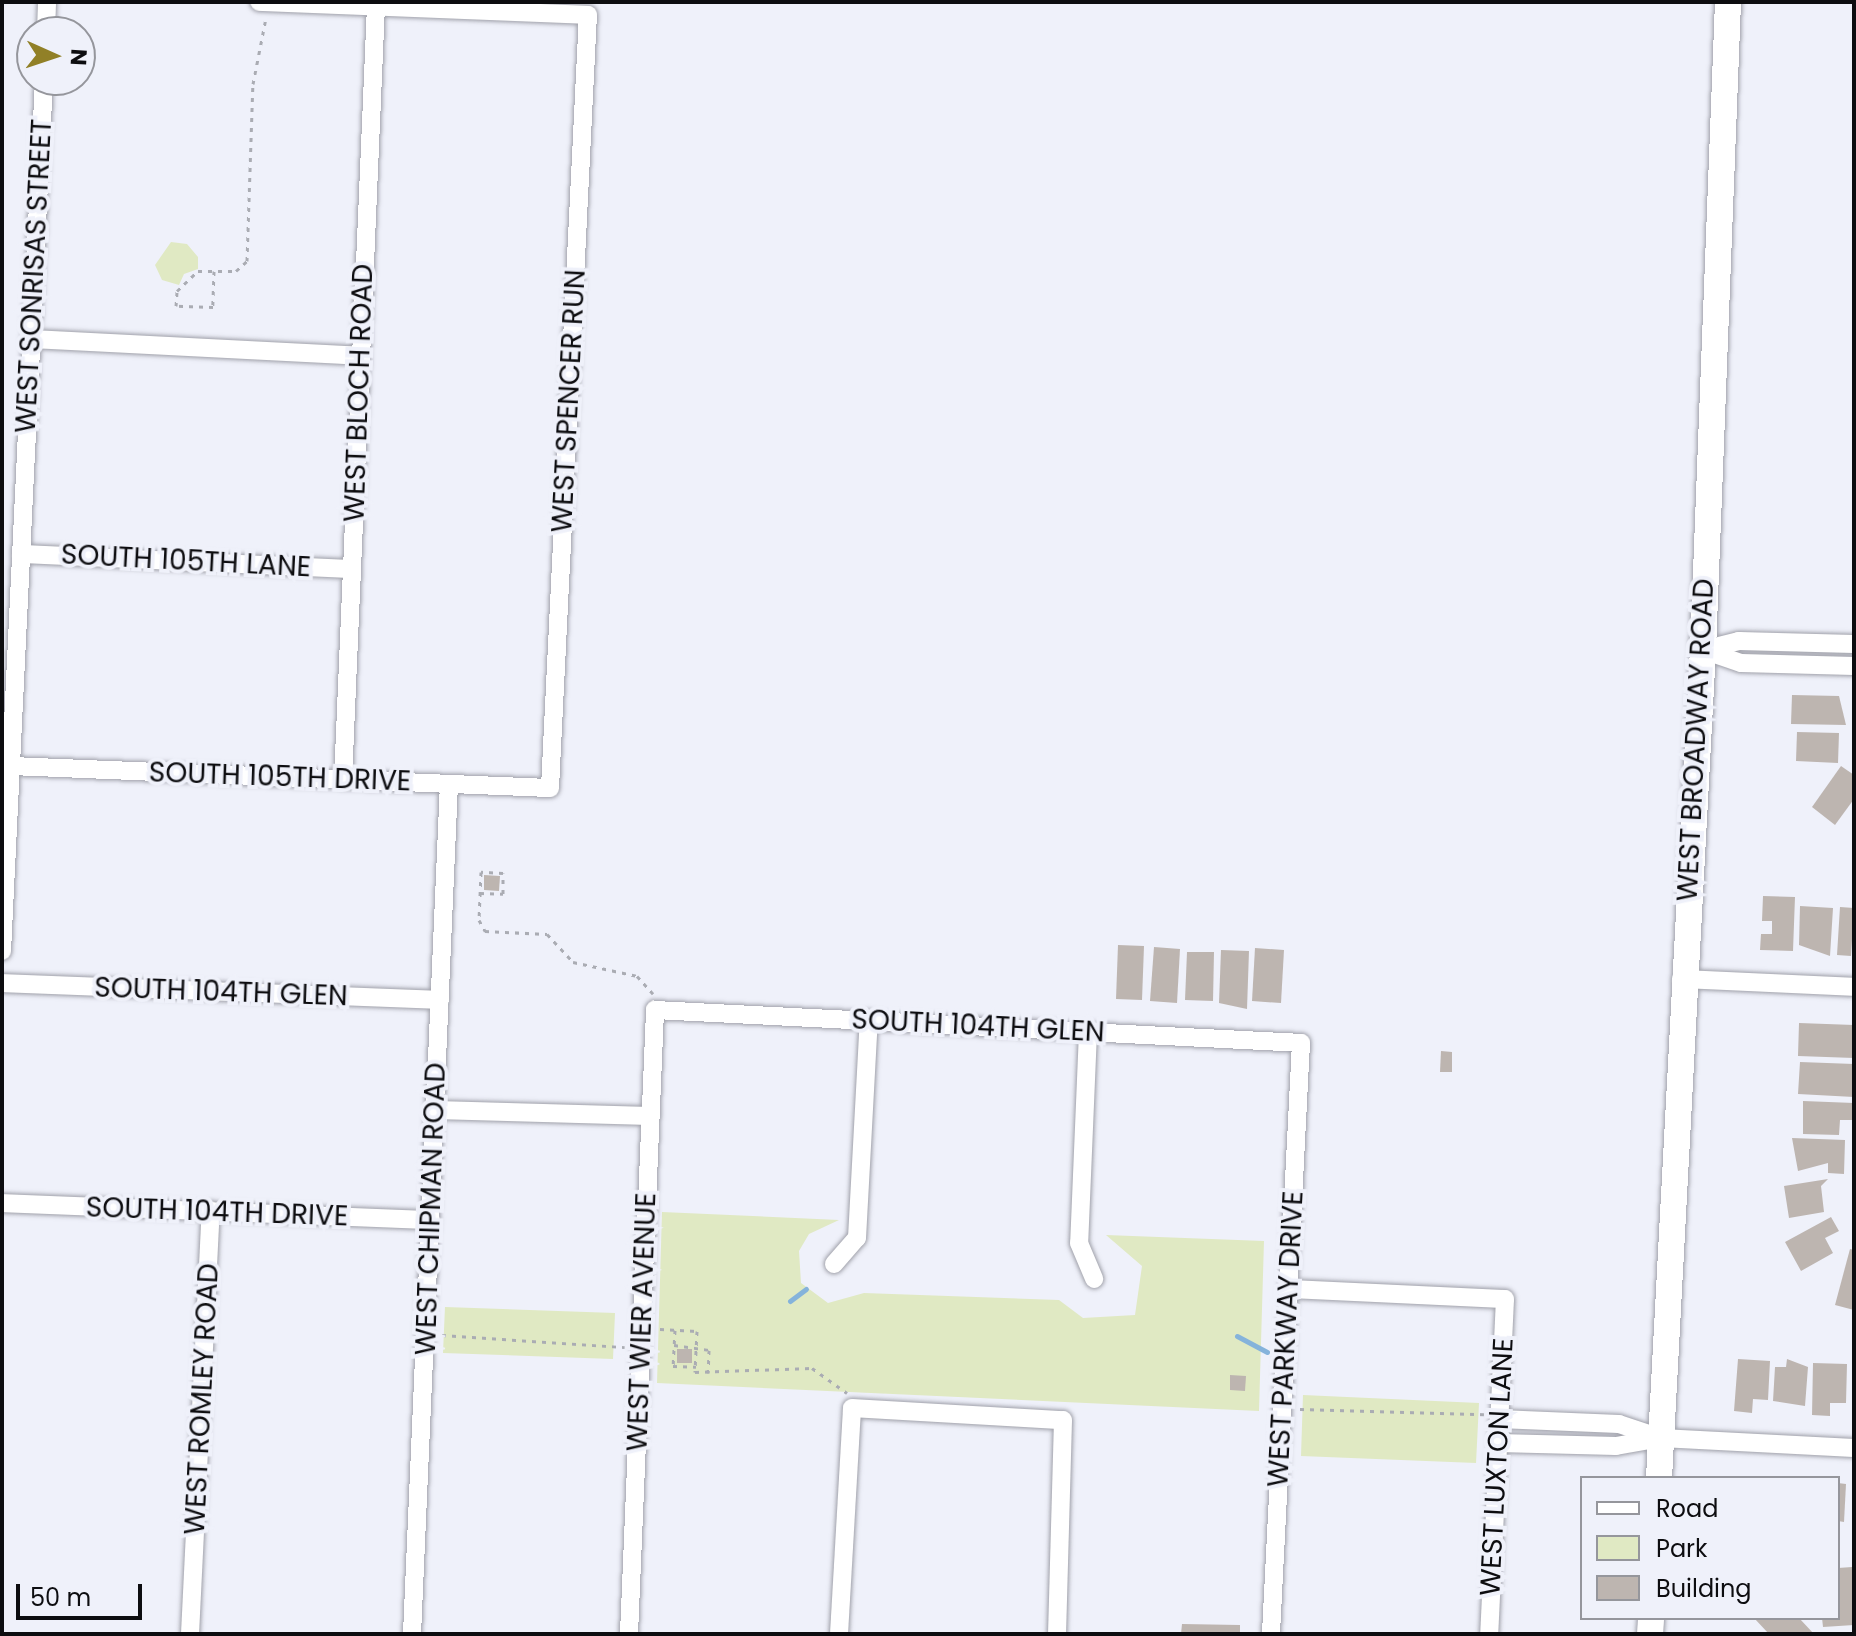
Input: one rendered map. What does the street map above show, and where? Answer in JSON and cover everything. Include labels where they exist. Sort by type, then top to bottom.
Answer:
[{"type":"main road","name":"WEST BROADWAY ROAD","points":[[1659,1476],[1681,979],[1703,650],[1728,2]]},
{"type":"street","points":[[259,2],[376,6]]},
{"type":"street","name":"WEST SPENCER RUN","points":[[376,6],[588,15],[550,788]]},
{"type":"street","name":"WEST BLOCH ROAD","points":[[343,780],[376,6]]},
{"type":"street","name":"WEST SONRISAS STREET","points":[[2,951],[11,766],[9,663],[21,554],[43,96]]},
{"type":"street","points":[[31,339],[361,356]]},
{"type":"street","name":"SOUTH 105TH LANE","points":[[21,554],[352,569]]},
{"type":"street","points":[[1703,650],[1739,641],[1854,644]]},
{"type":"street","points":[[1703,650],[1741,663],[1854,666]]},
{"type":"street","name":"SOUTH 105TH DRIVE","points":[[11,766],[550,788]]},
{"type":"street","name":"WEST CHIPMAN ROAD","points":[[412,1634],[449,784]]},
{"type":"street","points":[[1681,979],[1854,987]]},
{"type":"street","name":"SOUTH 104TH GLEN","points":[[2,983],[440,1000]]},
{"type":"street","name":"SOUTH 104TH GLEN","points":[[655,1010],[1301,1043]]},
{"type":"street","name":"WEST WIER AVENUE","points":[[629,1634],[655,1010]]},
{"type":"street","points":[[834,1264],[857,1238],[869,1019]]},
{"type":"street","points":[[1088,1032],[1079,1243],[1094,1279]]},
{"type":"street","name":"WEST PARKWAY DRIVE","points":[[1271,1634],[1301,1043]]},
{"type":"street","points":[[436,1110],[650,1116]]},
{"type":"street","name":"SOUTH 104TH DRIVE","points":[[2,1203],[431,1220]]},
{"type":"street","name":"WEST ROMLEY ROAD","points":[[190,1634],[211,1211]]},
{"type":"street","name":"WEST LUXTON LANE","points":[[1289,1289],[1505,1299],[1489,1634]]},
{"type":"street","points":[[839,1634],[852,1408],[1063,1420],[1057,1634]]},
{"type":"street","points":[[1499,1419],[1619,1424],[1661,1438]]},
{"type":"street","points":[[1498,1443],[1616,1446],[1661,1438],[1854,1448]]},
{"type":"path","points":[[214,271],[213,307],[176,306],[177,291],[198,271],[241,270],[247,261],[253,84],[269,3]]},
{"type":"path","points":[[480,893],[503,894],[503,873],[481,872],[480,893],[485,931],[553,937],[573,962],[644,979],[655,1010]]},
{"type":"path","points":[[642,1328],[697,1331],[696,1367]]},
{"type":"path","points":[[675,1330],[673,1366],[696,1367],[708,1373],[812,1368],[834,1378],[852,1408]]},
{"type":"path","points":[[426,1334],[641,1349]]},
{"type":"path","points":[[674,1345],[709,1350],[708,1373]]},
{"type":"path","points":[[1283,1409],[1485,1414],[1485,1395],[1500,1396]]},
{"type":"green space","points":[[171,242],[187,244],[198,257],[198,269],[184,274],[179,285],[162,280],[155,265]]},
{"type":"green space","points":[[662,1212],[839,1220],[809,1234],[799,1251],[801,1283],[828,1303],[864,1293],[1059,1300],[1083,1318],[1135,1315],[1142,1266],[1106,1235],[1264,1241],[1259,1411],[657,1383]]},
{"type":"green space","points":[[445,1307],[615,1313],[613,1359],[443,1353]]},
{"type":"green space","points":[[1303,1395],[1479,1403],[1476,1463],[1301,1456]]},
{"type":"building","points":[[1792,695],[1839,696],[1846,725],[1791,724]]},
{"type":"building","points":[[1797,732],[1839,733],[1838,763],[1796,761]]},
{"type":"building","points":[[1841,766],[1854,775],[1854,799],[1835,825],[1812,807]]},
{"type":"building","points":[[484,875],[500,876],[499,891],[484,890]]},
{"type":"building","points":[[1763,896],[1795,897],[1793,951],[1760,950],[1761,934],[1772,934],[1772,921],[1762,921]]},
{"type":"building","points":[[1800,906],[1833,908],[1830,956],[1799,945]]},
{"type":"building","points":[[1840,907],[1854,908],[1851,956],[1837,955]]},
{"type":"building","points":[[1118,945],[1144,946],[1142,1000],[1116,999]]},
{"type":"building","points":[[1154,947],[1180,949],[1177,1003],[1150,1001]]},
{"type":"building","points":[[1255,948],[1284,950],[1281,1003],[1252,1001]]},
{"type":"building","points":[[1221,950],[1249,951],[1247,1009],[1219,1003]]},
{"type":"building","points":[[1187,952],[1214,952],[1213,1001],[1185,1000]]},
{"type":"building","points":[[1799,1023],[1854,1025],[1854,1058],[1798,1056]]},
{"type":"building","points":[[1441,1051],[1452,1052],[1452,1072],[1440,1072]]},
{"type":"building","points":[[1800,1062],[1854,1064],[1854,1097],[1798,1094]]},
{"type":"building","points":[[1803,1101],[1854,1103],[1854,1120],[1840,1120],[1839,1135],[1803,1134]]},
{"type":"building","points":[[1792,1138],[1845,1140],[1844,1174],[1828,1173],[1828,1163],[1798,1171]]},
{"type":"building","points":[[1828,1179],[1821,1186],[1824,1212],[1789,1218],[1784,1186]]},
{"type":"building","points":[[1831,1217],[1839,1231],[1825,1238],[1833,1253],[1801,1271],[1785,1242]]},
{"type":"building","points":[[1850,1249],[1854,1250],[1854,1310],[1835,1305]]},
{"type":"building","points":[[677,1349],[692,1349],[692,1363],[677,1363]]},
{"type":"building","points":[[1738,1359],[1770,1361],[1768,1400],[1753,1399],[1752,1413],[1734,1411]]},
{"type":"building","points":[[1787,1359],[1808,1367],[1805,1406],[1773,1401],[1775,1367],[1786,1367]]},
{"type":"building","points":[[1813,1363],[1847,1364],[1846,1403],[1830,1403],[1830,1416],[1812,1415]]},
{"type":"building","points":[[1230,1375],[1246,1376],[1245,1391],[1230,1390]]},
{"type":"building","points":[[1840,1483],[1846,1484],[1844,1522],[1840,1521]]},
{"type":"building","points":[[1852,1567],[1854,1625],[1823,1627],[1822,1620],[1840,1620],[1840,1568]]},
{"type":"building","points":[[1756,1620],[1801,1620],[1814,1634],[1769,1634]]},
{"type":"building","points":[[1182,1624],[1240,1625],[1240,1634],[1181,1634]]},
{"type":"waterway","points":[[790,1301],[806,1289]]},
{"type":"waterway","points":[[1237,1336],[1267,1352]]}]
